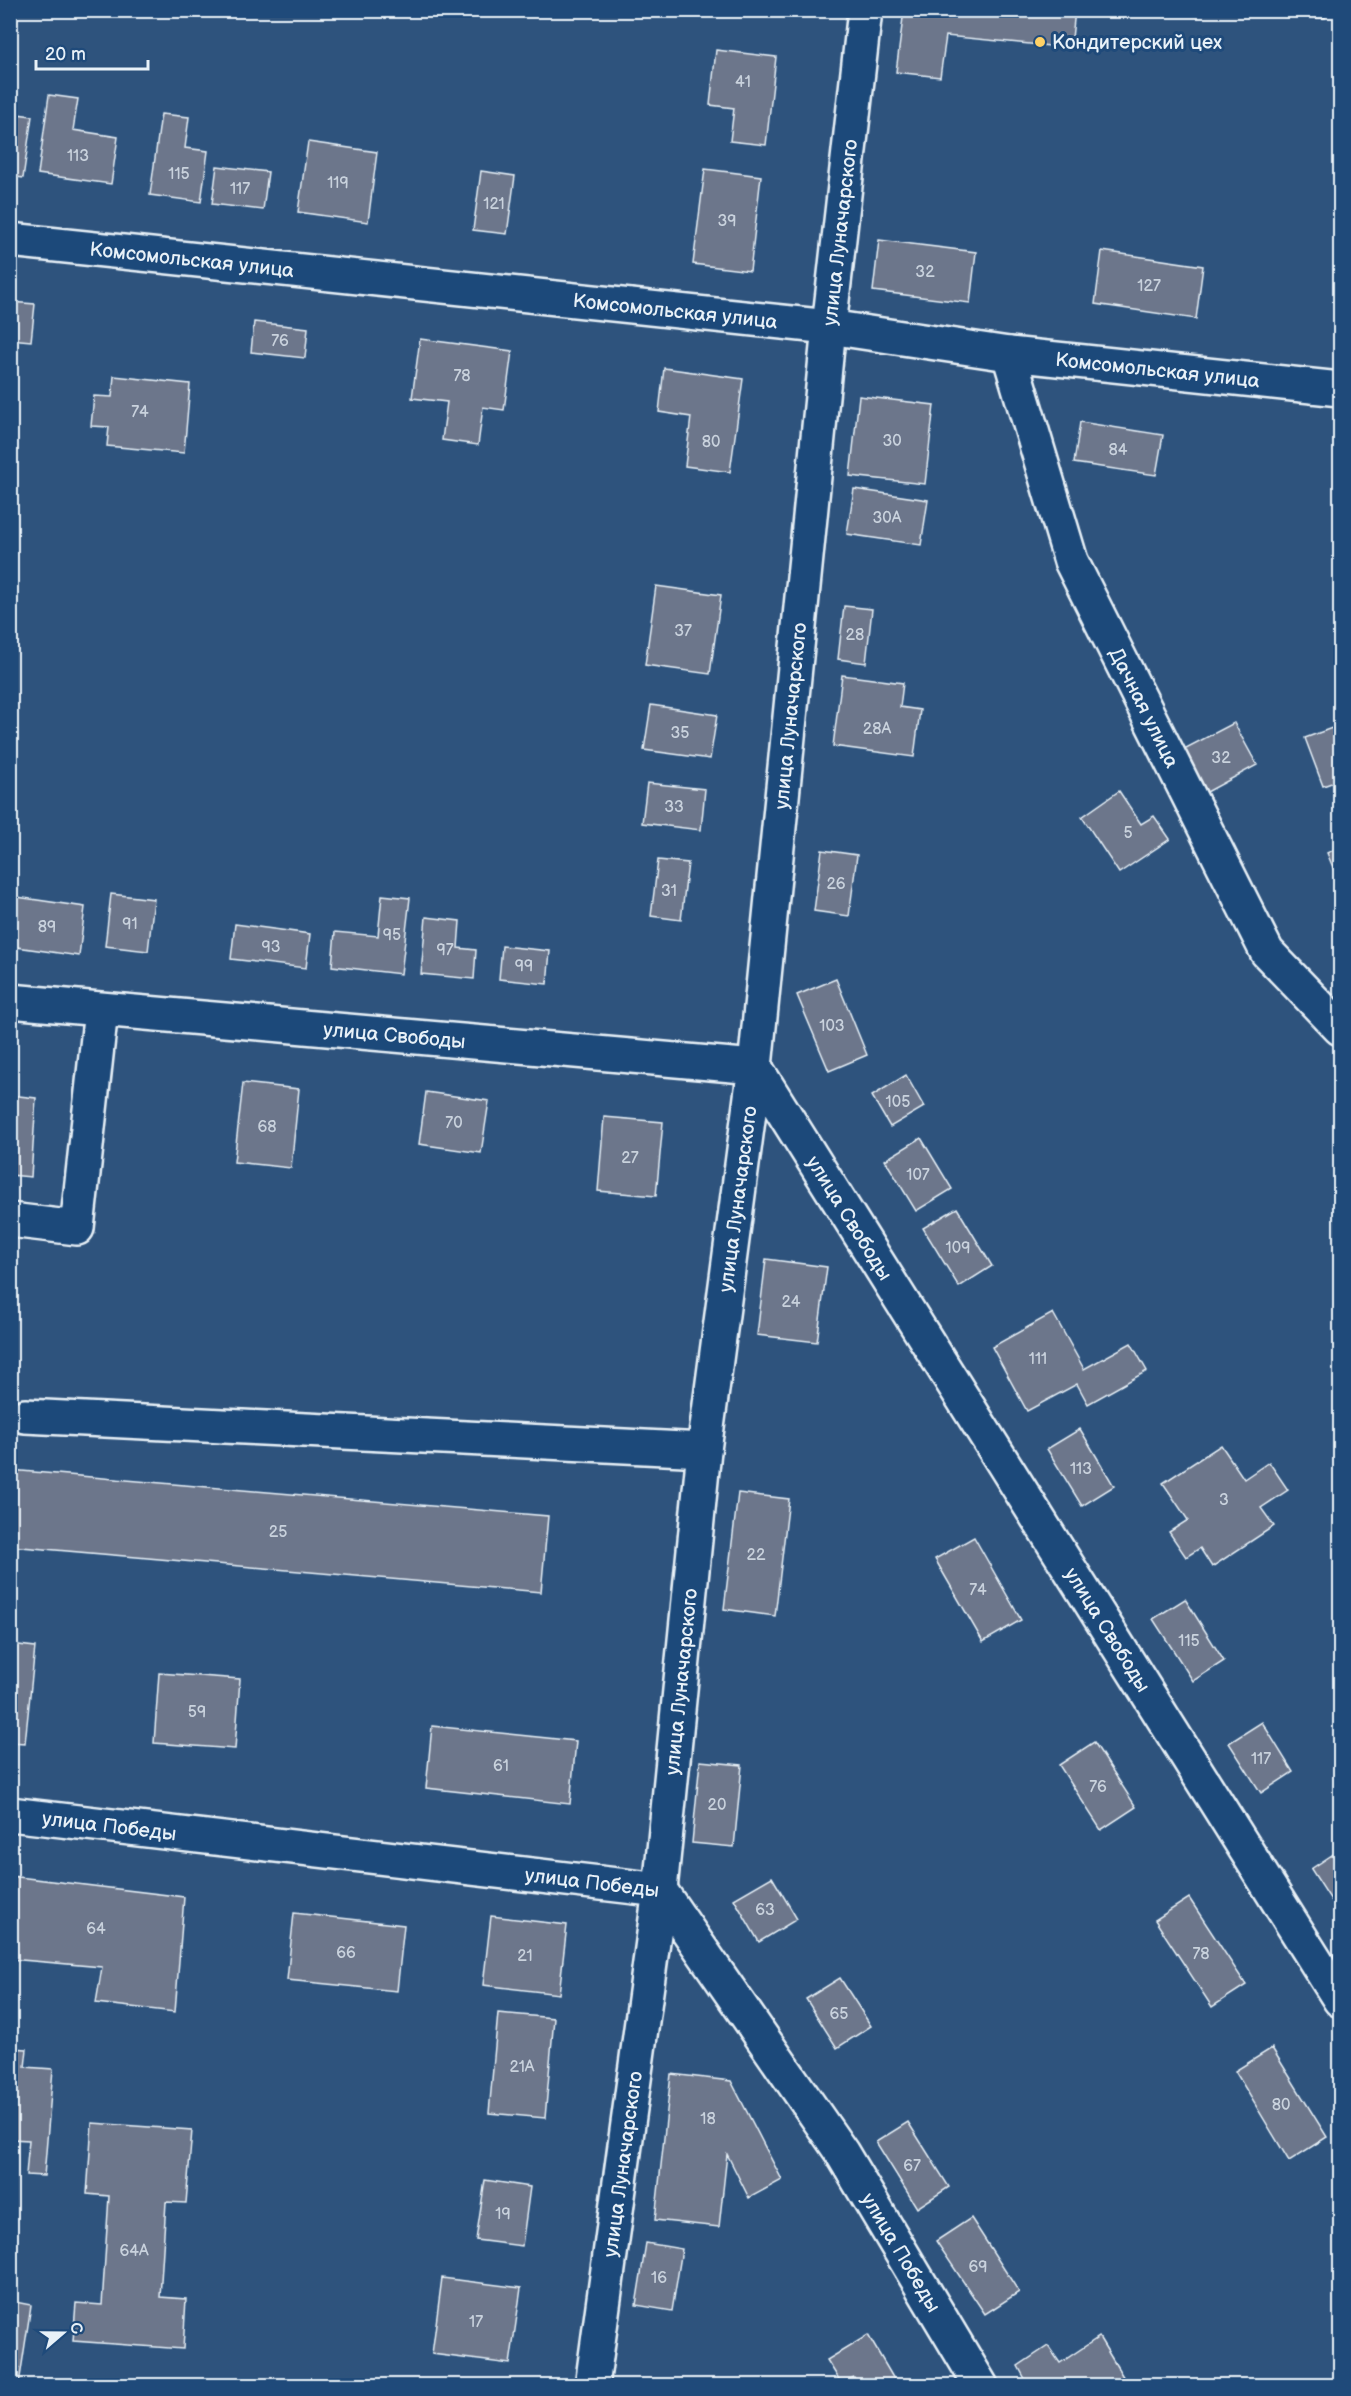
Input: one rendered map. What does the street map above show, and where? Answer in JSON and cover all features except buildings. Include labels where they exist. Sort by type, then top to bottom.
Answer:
[{"type":"street","name":"улица Луначарского","points":[[592,2385],[660,1890],[704,1450],[755,1067],[829,327],[865,10]]},
{"type":"street","name":"Комсомольская улица","points":[[10,240],[829,327],[1009,354],[1341,389]]},
{"type":"street","name":"Дачная улица","points":[[1009,354],[1071,561],[1267,952],[1341,1028]]},
{"type":"street","name":"улица Свободы","points":[[10,1001],[755,1067],[1341,2000]]},
{"type":"street","points":[[10,1220],[77,1228],[101,1010]]},
{"type":"street","points":[[25,1416],[704,1450]]},
{"type":"street","name":"улица Победы","points":[[10,1814],[660,1890],[842,2153],[981,2385]]},
{"type":"place","name":"Кондитерский цех","points":[[1040,42]]}]
